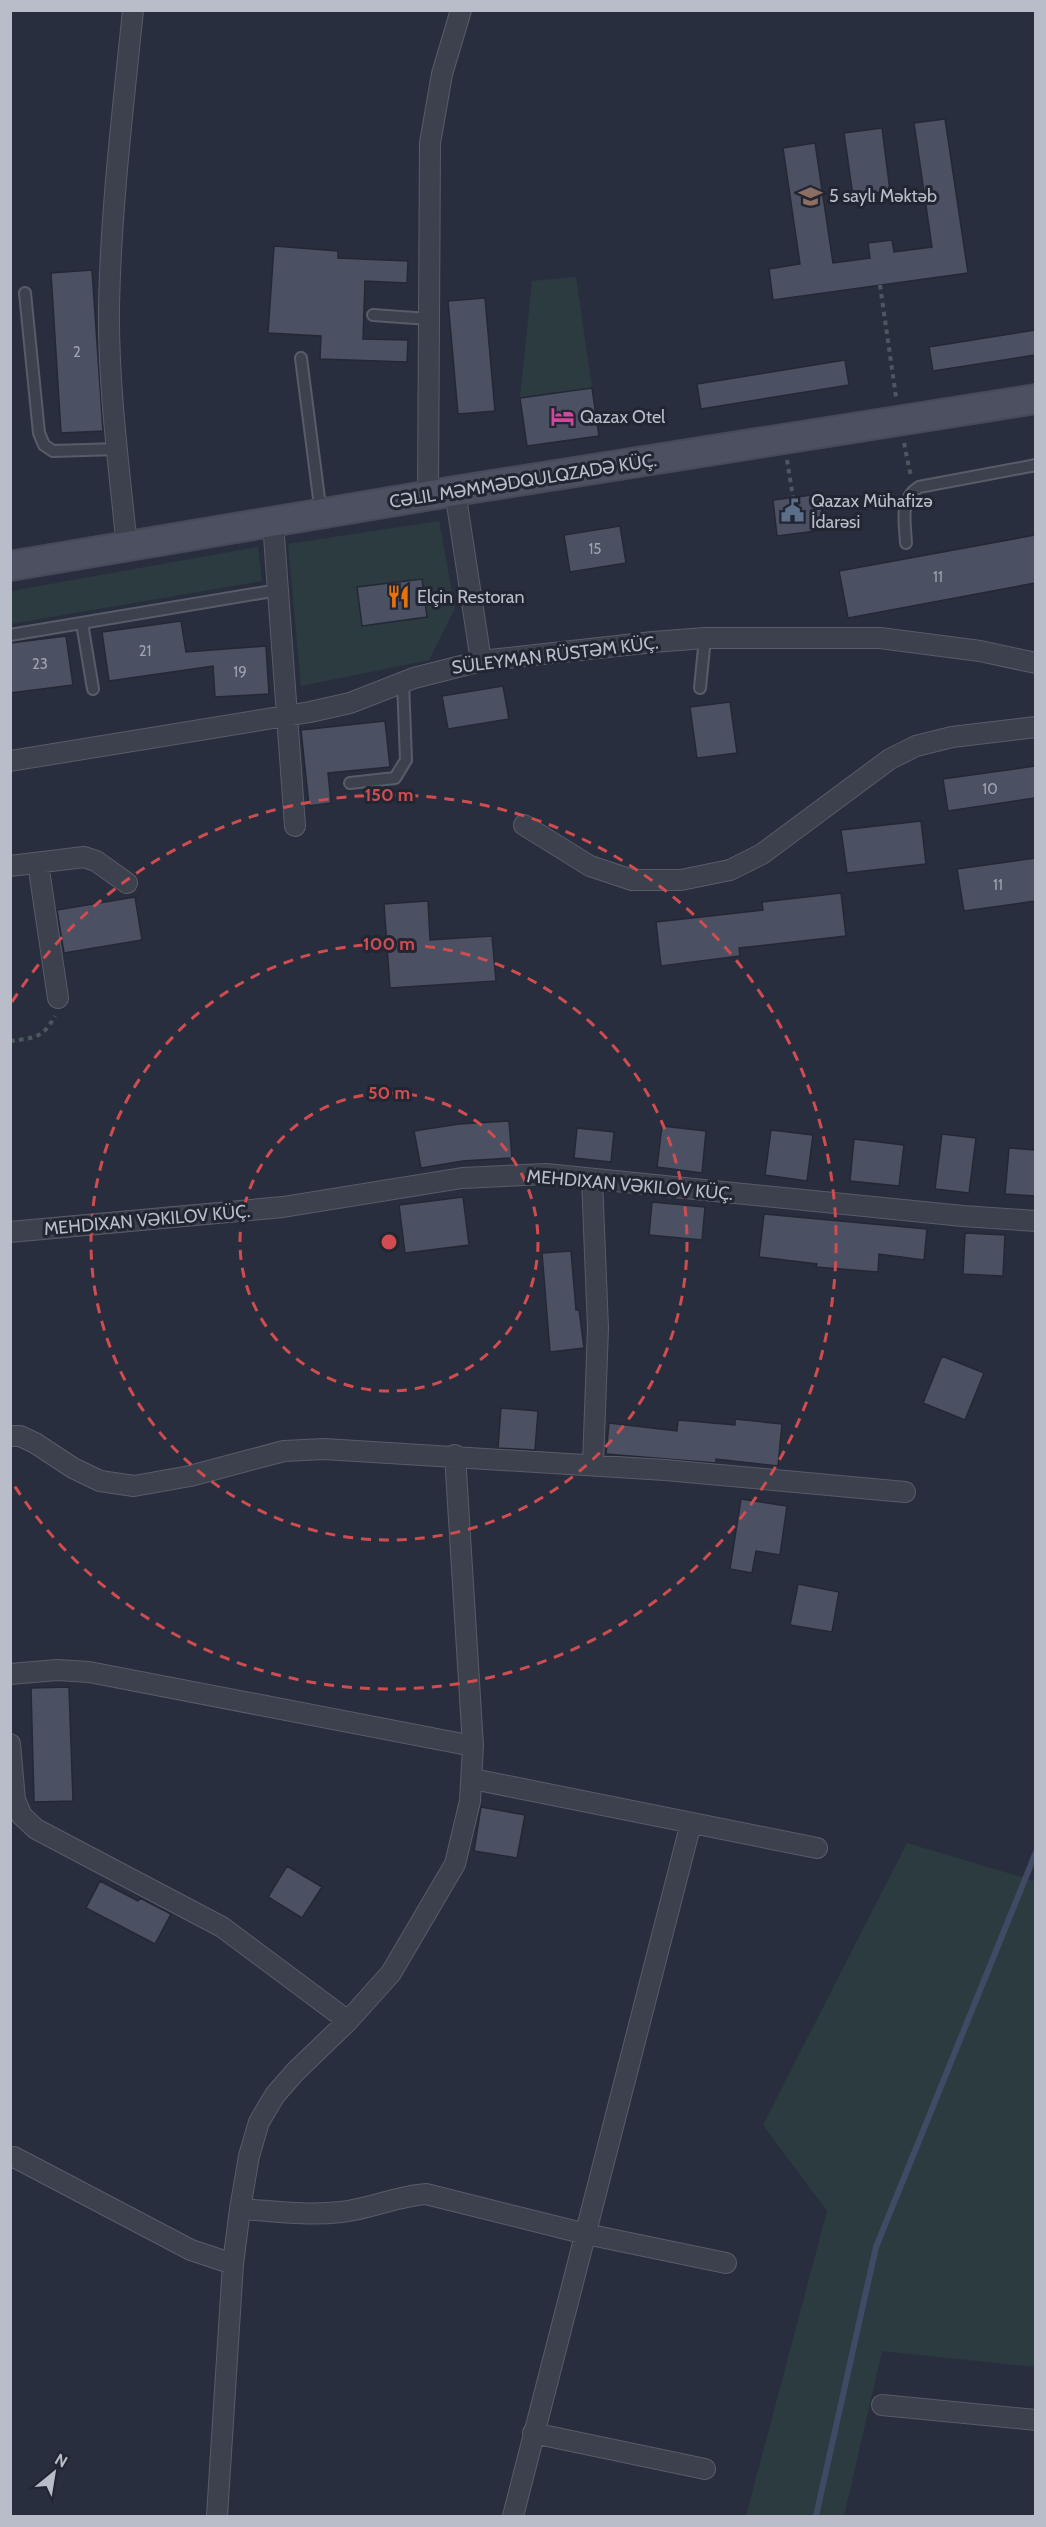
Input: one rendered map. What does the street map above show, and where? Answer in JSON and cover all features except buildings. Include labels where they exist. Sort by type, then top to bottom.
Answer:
[{"type":"street","points":[[127,547],[112,406],[109,305],[116,178],[133,10]]},
{"type":"street","points":[[461,10],[440,83],[430,143],[429,319],[442,493],[481,661]]},
{"type":"street","name":"CƏLIL MƏMMƏDQULQZADƏ KÜÇ.","points":[[10,566],[442,493],[1035,400]]},
{"type":"street","points":[[273,522],[295,826]]},
{"type":"street","name":"SÜLEYMAN RÜSTƏM KÜÇ.","points":[[10,761],[287,716],[350,703],[403,682],[481,661],[652,642],[705,638],[880,638],[980,651],[1035,663]]},
{"type":"street","points":[[524,825],[590,866],[632,880],[681,880],[730,870],[762,854],[890,759],[916,746],[952,737],[1035,727]]},
{"type":"street","points":[[10,866],[84,857],[96,861],[127,883]]},
{"type":"street","points":[[38,863],[58,998]]},
{"type":"street","name":"MEHDIXAN VƏKILOV KÜÇ.","points":[[10,1232],[283,1207],[462,1178],[546,1174],[963,1216],[1035,1221]]},
{"type":"street","points":[[591,1179],[598,1328],[593,1464]]},
{"type":"street","points":[[10,1436],[20,1436],[35,1443],[73,1468],[100,1481],[134,1486],[190,1476],[284,1451],[324,1449],[593,1464],[905,1492]]},
{"type":"street","points":[[217,2517],[233,2264],[249,2156],[259,2122],[275,2095],[295,2072],[348,2021],[391,1973],[455,1864],[470,1801],[473,1746],[455,1455]]},
{"type":"street","points":[[10,1674],[57,1670],[89,1672],[473,1746]]},
{"type":"street","points":[[10,1744],[15,1800],[22,1816],[36,1829],[222,1927],[348,2021]]},
{"type":"street","points":[[472,1779],[817,1848]]},
{"type":"street","points":[[513,2517],[691,1823]]},
{"type":"street","points":[[14,2157],[191,2250],[233,2264]]},
{"type":"street","points":[[240,2209],[308,2213],[340,2212],[405,2196],[426,2194],[586,2234],[726,2263]]},
{"type":"street","points":[[882,2405],[1035,2420]]},
{"type":"street","points":[[533,2433],[705,2469]]},
{"type":"lane","points":[[25,293],[39,433],[44,445],[53,451],[117,449]]},
{"type":"lane","points":[[373,315],[429,319]]},
{"type":"lane","points":[[301,358],[321,514]]},
{"type":"lane","points":[[906,543],[905,503],[909,493],[919,487],[1035,465]]},
{"type":"lane","points":[[10,635],[278,590]]},
{"type":"lane","points":[[81,623],[93,689]]},
{"type":"lane","points":[[700,688],[705,638]]},
{"type":"lane","points":[[350,783],[395,777],[402,769],[406,760],[403,682]]},
{"type":"path","points":[[880,285],[908,469],[919,487]]},
{"type":"path","points":[[784,439],[793,498]]},
{"type":"path","points":[[10,1041],[38,1036],[46,1030],[60,1003],[58,998]]},
{"type":"shaded area","points":[[576,277],[592,388],[520,398],[532,281]]},
{"type":"shaded area","points":[[439,521],[455,608],[429,660],[301,686],[288,544]]},
{"type":"shaded area","points":[[258,547],[262,581],[11,624],[11,591]]},
{"type":"shaded area","points":[[907,1843],[1035,1881],[1035,2367],[882,2351],[844,2516],[746,2516],[827,2211],[763,2125]]},
{"type":"waterway","points":[[816,2516],[876,2247],[1036,1852]]},
{"type":"place","name":"5 saylı Məktəb","points":[[811,196]]},
{"type":"place","name":"Qazax Otel","points":[[562,417]]},
{"type":"place","name":"Qazax Mühafizə İdarəsi","points":[[793,511]]},
{"type":"place","name":"Elçin Restoran","points":[[399,597]]}]
